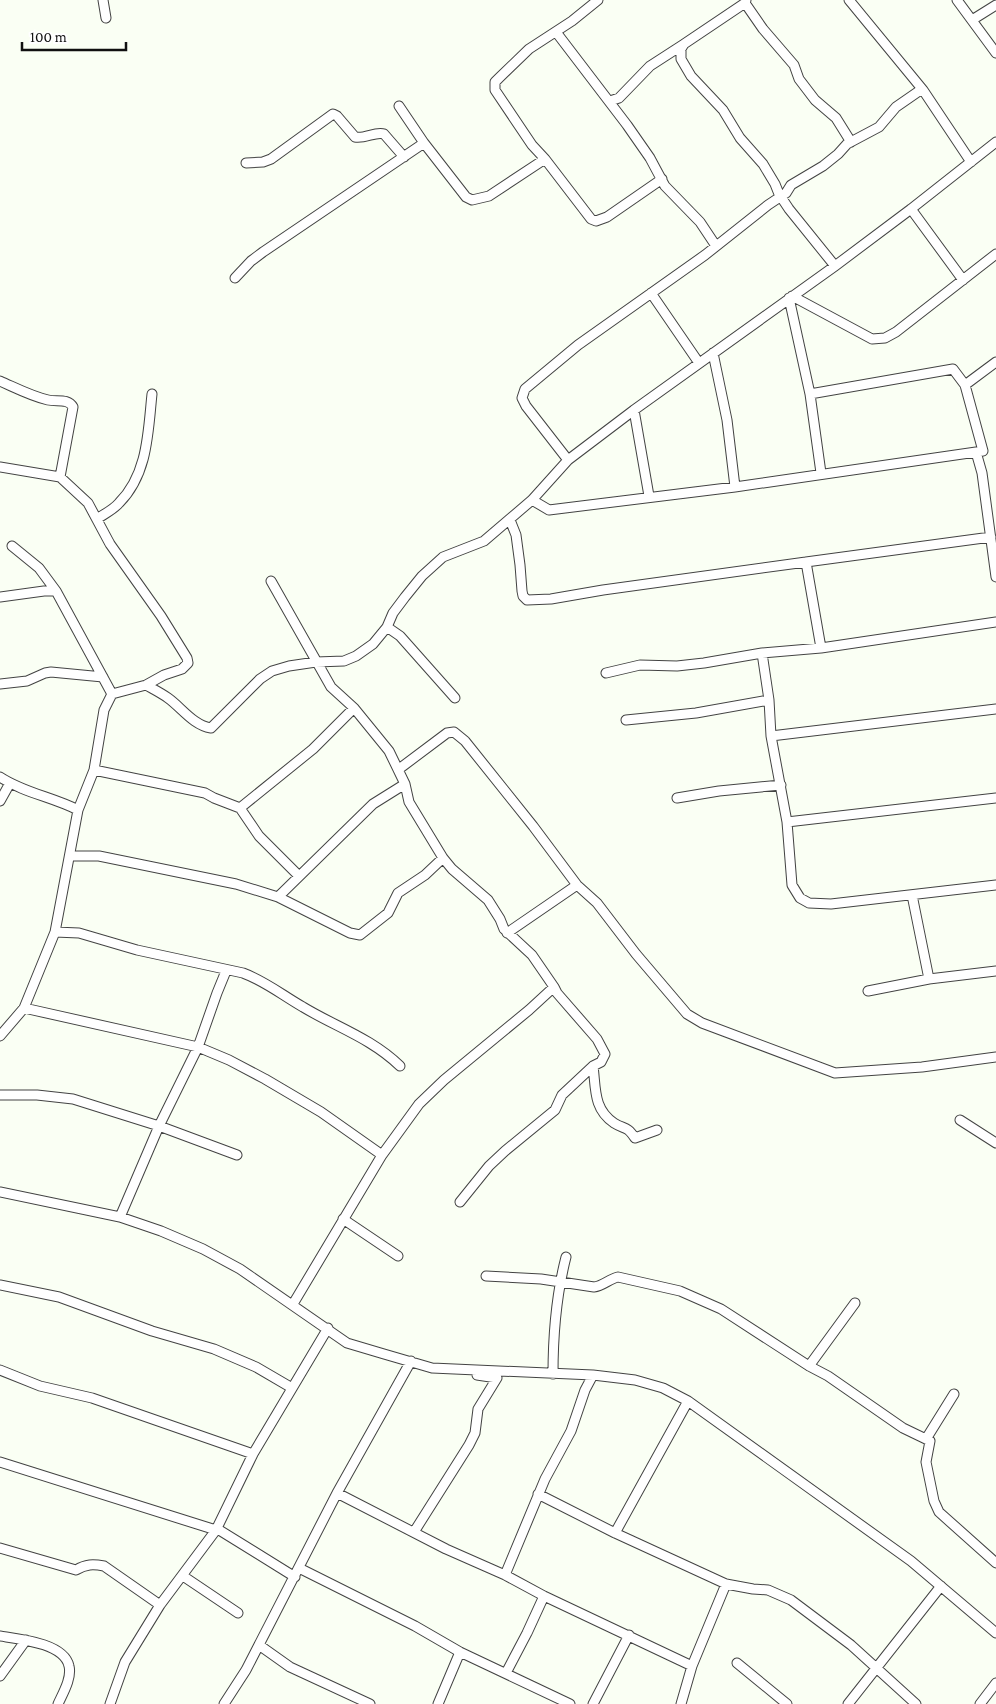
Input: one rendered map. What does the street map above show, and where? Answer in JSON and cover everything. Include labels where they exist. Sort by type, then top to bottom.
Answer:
[{"type":"street","points":[[103,0],[106,18]]},
{"type":"street","points":[[598,0],[530,49],[500,77],[494,87],[532,145],[586,215],[596,221],[607,217],[662,179]]},
{"type":"street","points":[[849,0],[922,88],[971,162]]},
{"type":"street","points":[[958,0],[996,53]]},
{"type":"street","points":[[610,101],[619,98],[650,66],[745,1],[763,29],[794,65],[799,79],[815,100],[836,118],[851,142]]},
{"type":"street","points":[[972,20],[996,5]]},
{"type":"street","points":[[556,32],[601,93],[610,101],[650,158],[665,186],[700,222],[716,246]]},
{"type":"street","points":[[684,44],[680,49],[681,59],[691,76],[723,110],[740,138],[763,164],[781,197],[835,266]]},
{"type":"street","points":[[568,460],[526,406],[522,398],[525,389],[578,345],[781,197],[791,185],[823,166],[851,142],[879,127],[896,107],[922,88]]},
{"type":"street","points":[[399,106],[424,143],[466,198],[472,200],[489,196],[544,159]]},
{"type":"street","points":[[246,163],[263,162],[271,159],[333,114],[337,116],[355,138],[362,138],[380,132],[384,134],[404,157]]},
{"type":"street","points":[[146,685],[168,698],[189,717],[206,728],[211,728],[260,679],[272,672],[289,666],[316,662],[344,661],[356,656],[374,644],[405,597],[422,576],[443,557],[484,541],[532,500],[568,460],[912,209],[996,142]]},
{"type":"street","points":[[235,278],[250,261],[424,143]]},
{"type":"street","points":[[912,209],[963,280]]},
{"type":"street","points":[[790,297],[872,339],[885,338],[896,332],[996,254]]},
{"type":"street","points":[[651,293],[700,363]]},
{"type":"street","points":[[790,297],[810,394],[821,473]]},
{"type":"street","points":[[713,353],[727,420],[736,486]]},
{"type":"street","points":[[965,385],[996,362]]},
{"type":"street","points":[[532,500],[549,510],[983,451],[965,385],[953,369],[810,394]]},
{"type":"street","points":[[0,381],[48,400],[71,403],[73,407],[60,478]]},
{"type":"street","points":[[97,519],[118,504],[134,485],[147,444],[152,394]]},
{"type":"street","points":[[634,410],[649,496]]},
{"type":"street","points":[[976,452],[982,473],[996,577]]},
{"type":"street","points":[[0,467],[60,478],[88,503],[110,544],[161,616],[187,658],[188,663],[182,669],[164,675],[146,685],[112,694],[104,710],[94,770],[78,810],[55,932],[24,1008],[0,1036]]},
{"type":"street","points":[[510,520],[516,535],[523,596],[527,600],[551,599],[603,590],[991,537]]},
{"type":"street","points":[[12,546],[39,568],[56,591],[112,694]]},
{"type":"street","points":[[806,562],[820,648]]},
{"type":"street","points":[[270,580],[330,687],[354,708],[389,751],[405,784],[409,802],[443,858],[452,869],[488,900],[507,933],[528,951],[557,993],[597,1039],[605,1054],[601,1062],[562,1095],[555,1110],[505,1150],[489,1166],[460,1202]]},
{"type":"street","points":[[0,597],[56,591]]},
{"type":"street","points":[[606,672],[640,665],[677,666],[704,664],[762,653],[820,648],[996,622]]},
{"type":"street","points":[[387,627],[400,636],[455,698]]},
{"type":"street","points":[[762,653],[769,700],[771,736],[787,822],[792,885],[800,898],[809,903],[831,904],[996,885]]},
{"type":"street","points":[[0,684],[27,681],[51,672],[103,677]]},
{"type":"street","points":[[626,720],[696,713],[769,700]]},
{"type":"street","points":[[240,808],[313,750],[354,708]]},
{"type":"street","points":[[771,736],[996,709]]},
{"type":"street","points":[[399,769],[447,733],[454,732],[465,741],[577,885],[597,904],[687,1014],[702,1023],[835,1073],[922,1067],[996,1057]]},
{"type":"street","points":[[94,770],[205,793],[240,808],[259,836],[299,876]]},
{"type":"street","points":[[0,776],[43,797],[57,800],[78,810]]},
{"type":"street","points":[[0,801],[10,782]]},
{"type":"street","points":[[278,897],[373,804],[405,784]]},
{"type":"street","points":[[677,798],[719,791],[781,785]]},
{"type":"street","points":[[787,822],[996,798]]},
{"type":"street","points":[[70,856],[99,856],[236,884],[278,897],[350,933],[360,935],[388,912],[398,894],[425,875],[443,858]]},
{"type":"street","points":[[507,933],[577,885]]},
{"type":"street","points":[[912,895],[928,979]]},
{"type":"street","points":[[55,932],[79,933],[137,950],[257,978],[303,1007],[364,1038],[388,1054],[400,1066]]},
{"type":"street","points":[[120,1217],[160,1126],[198,1047],[226,971]]},
{"type":"street","points":[[868,991],[928,979],[996,971]]},
{"type":"street","points":[[293,1304],[382,1155],[418,1104],[554,987]]},
{"type":"street","points":[[24,1008],[198,1047],[229,1060],[265,1079],[321,1112],[382,1155]]},
{"type":"street","points":[[594,1066],[595,1096],[608,1120],[629,1129],[635,1138],[657,1130]]},
{"type":"street","points":[[0,1096],[37,1095],[73,1099],[160,1126],[237,1155]]},
{"type":"street","points":[[960,1120],[996,1143]]},
{"type":"street","points":[[0,1192],[120,1217],[161,1231],[203,1249],[240,1270],[347,1342],[432,1368],[497,1378],[478,1409],[475,1432],[469,1445],[414,1532]]},
{"type":"street","points":[[343,1219],[398,1256]]},
{"type":"street","points":[[552,1374],[553,1332],[559,1283],[566,1257]]},
{"type":"street","points":[[486,1276],[541,1279],[594,1287],[618,1277],[680,1291],[721,1309],[809,1366],[828,1376],[911,1433],[930,1441],[926,1462],[934,1501],[940,1512],[996,1563]]},
{"type":"street","points":[[0,1285],[59,1297],[152,1331],[214,1349],[256,1367],[292,1388]]},
{"type":"street","points":[[809,1366],[855,1303]]},
{"type":"street","points":[[110,1704],[125,1662],[160,1606],[216,1529],[253,1454],[328,1328]]},
{"type":"street","points":[[224,1704],[246,1670],[337,1493],[412,1361]]},
{"type":"street","points":[[432,1368],[593,1375],[635,1380],[663,1388],[688,1401],[911,1561],[996,1633]]},
{"type":"street","points":[[0,1370],[40,1386],[92,1398],[253,1454]]},
{"type":"street","points":[[505,1575],[538,1494],[571,1431],[585,1390],[593,1375]]},
{"type":"street","points":[[926,1439],[954,1394]]},
{"type":"street","points":[[615,1533],[688,1401]]},
{"type":"street","points":[[0,1462],[216,1529],[295,1577]]},
{"type":"street","points":[[337,1493],[446,1549],[505,1575],[544,1596],[692,1666]]},
{"type":"street","points":[[538,1494],[615,1533],[726,1584],[768,1590],[791,1600],[851,1645],[916,1704]]},
{"type":"street","points":[[0,1548],[76,1570],[84,1565],[104,1566],[160,1606]]},
{"type":"street","points":[[299,1568],[415,1626],[460,1652],[570,1704]]},
{"type":"street","points":[[183,1576],[238,1613]]},
{"type":"street","points":[[680,1704],[692,1666],[726,1584]]},
{"type":"street","points":[[848,1704],[941,1586]]},
{"type":"street","points":[[506,1673],[528,1633],[544,1596]]},
{"type":"street","points":[[593,1704],[629,1635]]},
{"type":"street","points":[[0,1636],[53,1647],[64,1657],[70,1666],[68,1679],[58,1704]]},
{"type":"street","points":[[0,1676],[26,1640]]},
{"type":"street","points":[[259,1645],[290,1667],[370,1704]]},
{"type":"street","points":[[438,1704],[460,1652]]},
{"type":"street","points":[[737,1663],[787,1704]]},
{"type":"street","points":[[980,1704],[996,1684]]}]
